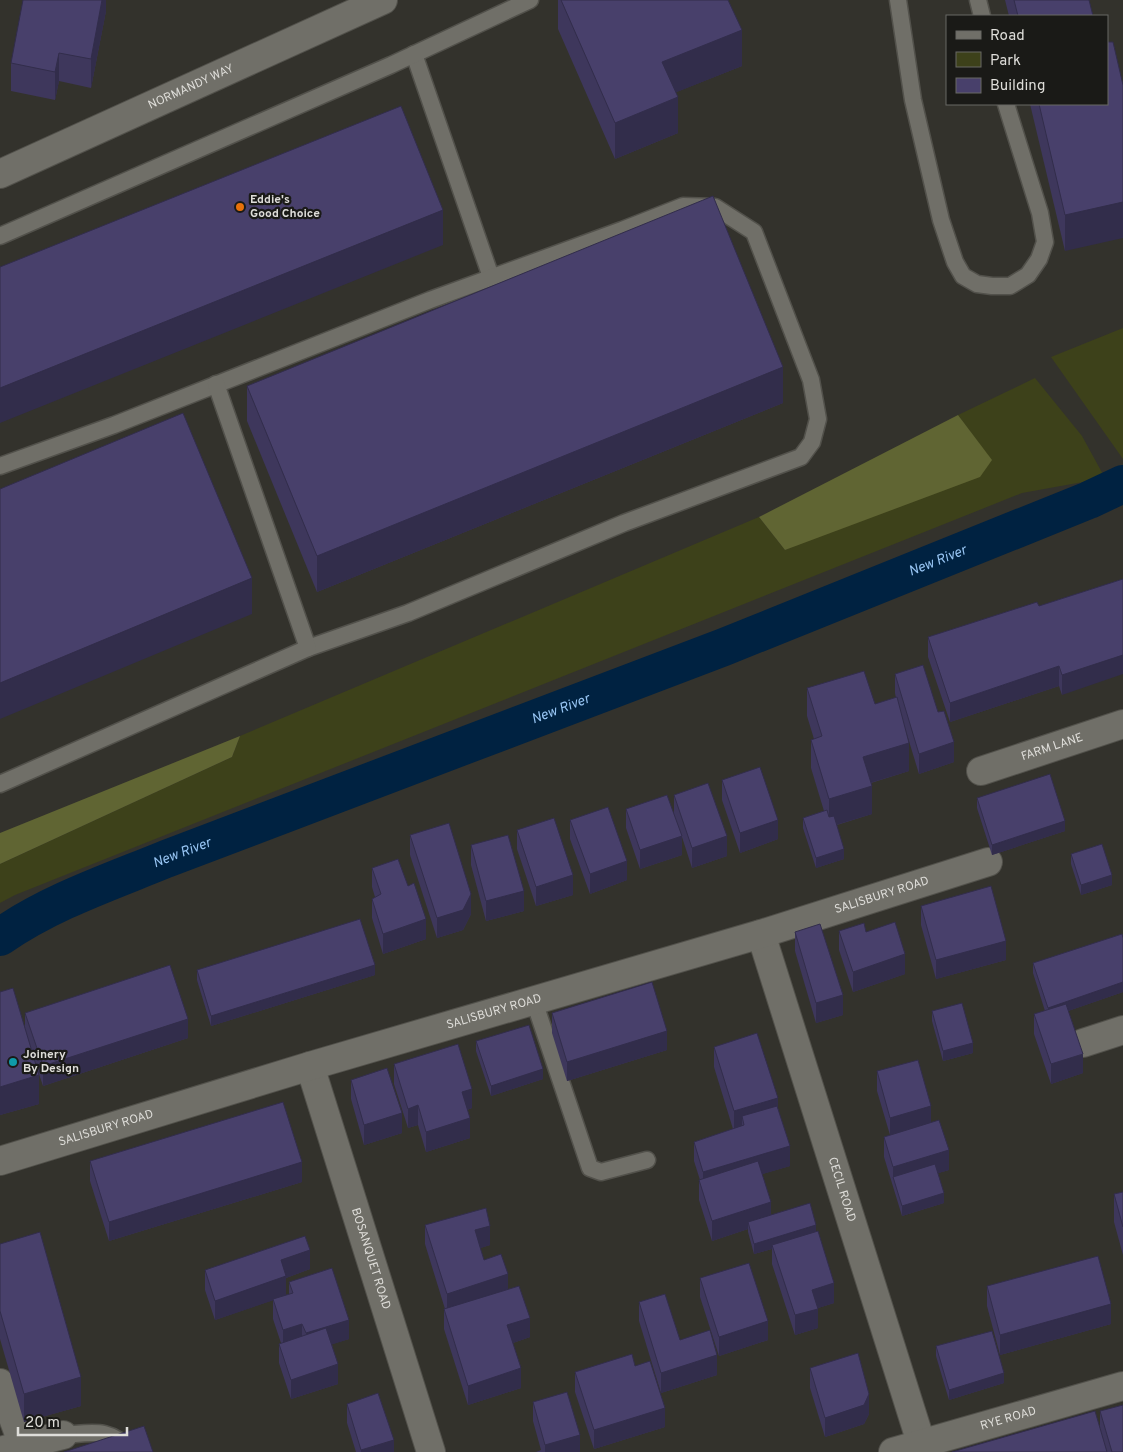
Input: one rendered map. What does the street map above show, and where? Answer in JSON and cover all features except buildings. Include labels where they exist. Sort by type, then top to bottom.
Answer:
[{"type":"street","name":"NORMANDY WAY","points":[[0,174],[383,0]]},
{"type":"street","name":"FARM LANE","points":[[980,771],[1123,724]]},
{"type":"street","name":"SALISBURY ROAD","points":[[0,1161],[310,1066],[761,934],[988,862]]},
{"type":"street","name":"CECIL ROAD","points":[[761,934],[923,1448]]},
{"type":"street","points":[[1083,1043],[1123,1030]]},
{"type":"street","name":"BOSANQUET ROAD","points":[[310,1066],[431,1452]]},
{"type":"street","points":[[0,1383],[11,1448],[63,1435]]},
{"type":"street","name":"RYE ROAD","points":[[893,1452],[923,1448],[1123,1386]]},
{"type":"lane","points":[[0,236],[414,54],[530,0]]},
{"type":"lane","points":[[898,0],[913,100],[941,220],[955,262],[963,276],[977,284],[992,286],[1010,286],[1028,275],[1038,259],[1045,242],[1040,213],[1006,105]]},
{"type":"lane","points":[[978,0],[982,15]]},
{"type":"lane","points":[[414,54],[491,277]]},
{"type":"lane","points":[[0,466],[114,425],[491,277],[683,206],[714,207],[754,232],[811,380],[818,419],[812,442],[800,457],[624,523],[408,613],[295,652],[0,784]]},
{"type":"lane","points":[[216,384],[308,648]]},
{"type":"lane","points":[[534,1001],[590,1168],[601,1172],[648,1160]]},
{"type":"lane","points":[[63,1435],[102,1432],[123,1441],[132,1452]]},
{"type":"green space","points":[[1123,328],[1123,459],[1051,357]]},
{"type":"green space","points":[[1035,378],[1082,436],[1105,478],[1022,493],[15,895],[0,903],[0,864],[232,757],[240,736],[759,517],[785,550],[991,460],[958,415]]},
{"type":"green space","points":[[958,415],[992,460],[980,477],[785,550],[759,517]]},
{"type":"green space","points":[[240,736],[232,757],[0,864],[0,833]]},
{"type":"waterway","name":"New River","points":[[0,937],[39,913],[60,903],[166,859],[724,647],[1089,500],[1123,484]]},
{"type":"place","name":"Eddie's Good Choice","points":[[240,207]]},
{"type":"place","name":"Joinery By Design","points":[[13,1062]]}]
